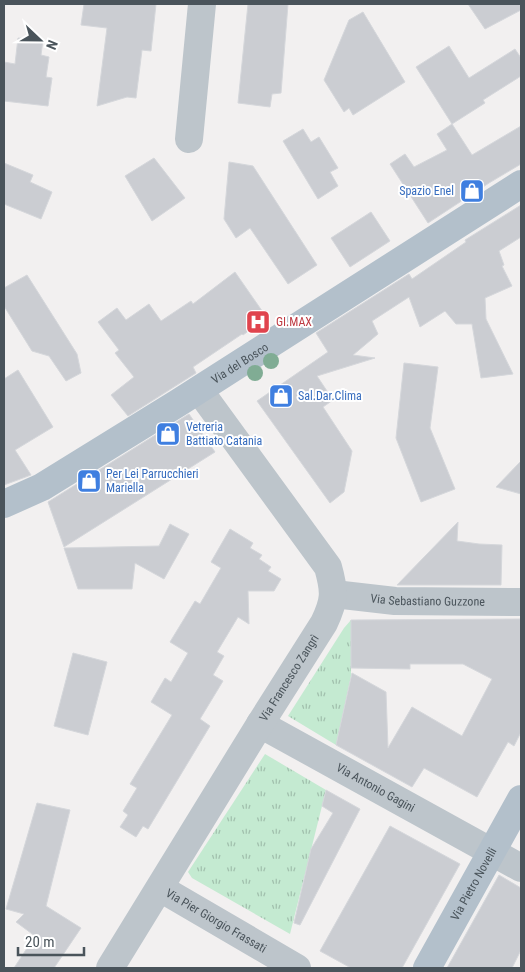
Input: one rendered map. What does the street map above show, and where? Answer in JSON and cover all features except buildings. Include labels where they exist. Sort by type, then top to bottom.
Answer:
[{"type":"main road","name":"Via del Bosco","points":[[4,504],[42,487],[199,390],[521,184]]},
{"type":"main road","name":"Via Pietro Novelli","points":[[427,968],[521,799]]},
{"type":"street","points":[[189,139],[202,4]]},
{"type":"street","name":"Via Francesco Zangrì","points":[[110,968],[324,623],[331,608],[334,594],[328,567],[199,390]]},
{"type":"street","name":"Via Sebastiano Guzzone","points":[[334,594],[396,601],[521,602]]},
{"type":"street","name":"Via Antonio Gagini","points":[[260,724],[521,868]]},
{"type":"street","name":"Via Pier Giorgio Frassati","points":[[160,888],[297,968]]},
{"type":"green space","points":[[351,620],[351,676],[336,745],[288,716]]},
{"type":"green space","points":[[265,754],[326,790],[290,934],[192,878],[188,872]]},
{"type":"place","name":"Spazio Enel","points":[[472,191]]},
{"type":"place","name":"GI.MAX","points":[[258,322]]},
{"type":"place","name":"Sal.Dar.Clima","points":[[281,396]]},
{"type":"place","name":"Vetreria Battiato Catania","points":[[168,434]]},
{"type":"place","name":"Per Lei Parrucchieri Mariella","points":[[89,481]]}]
